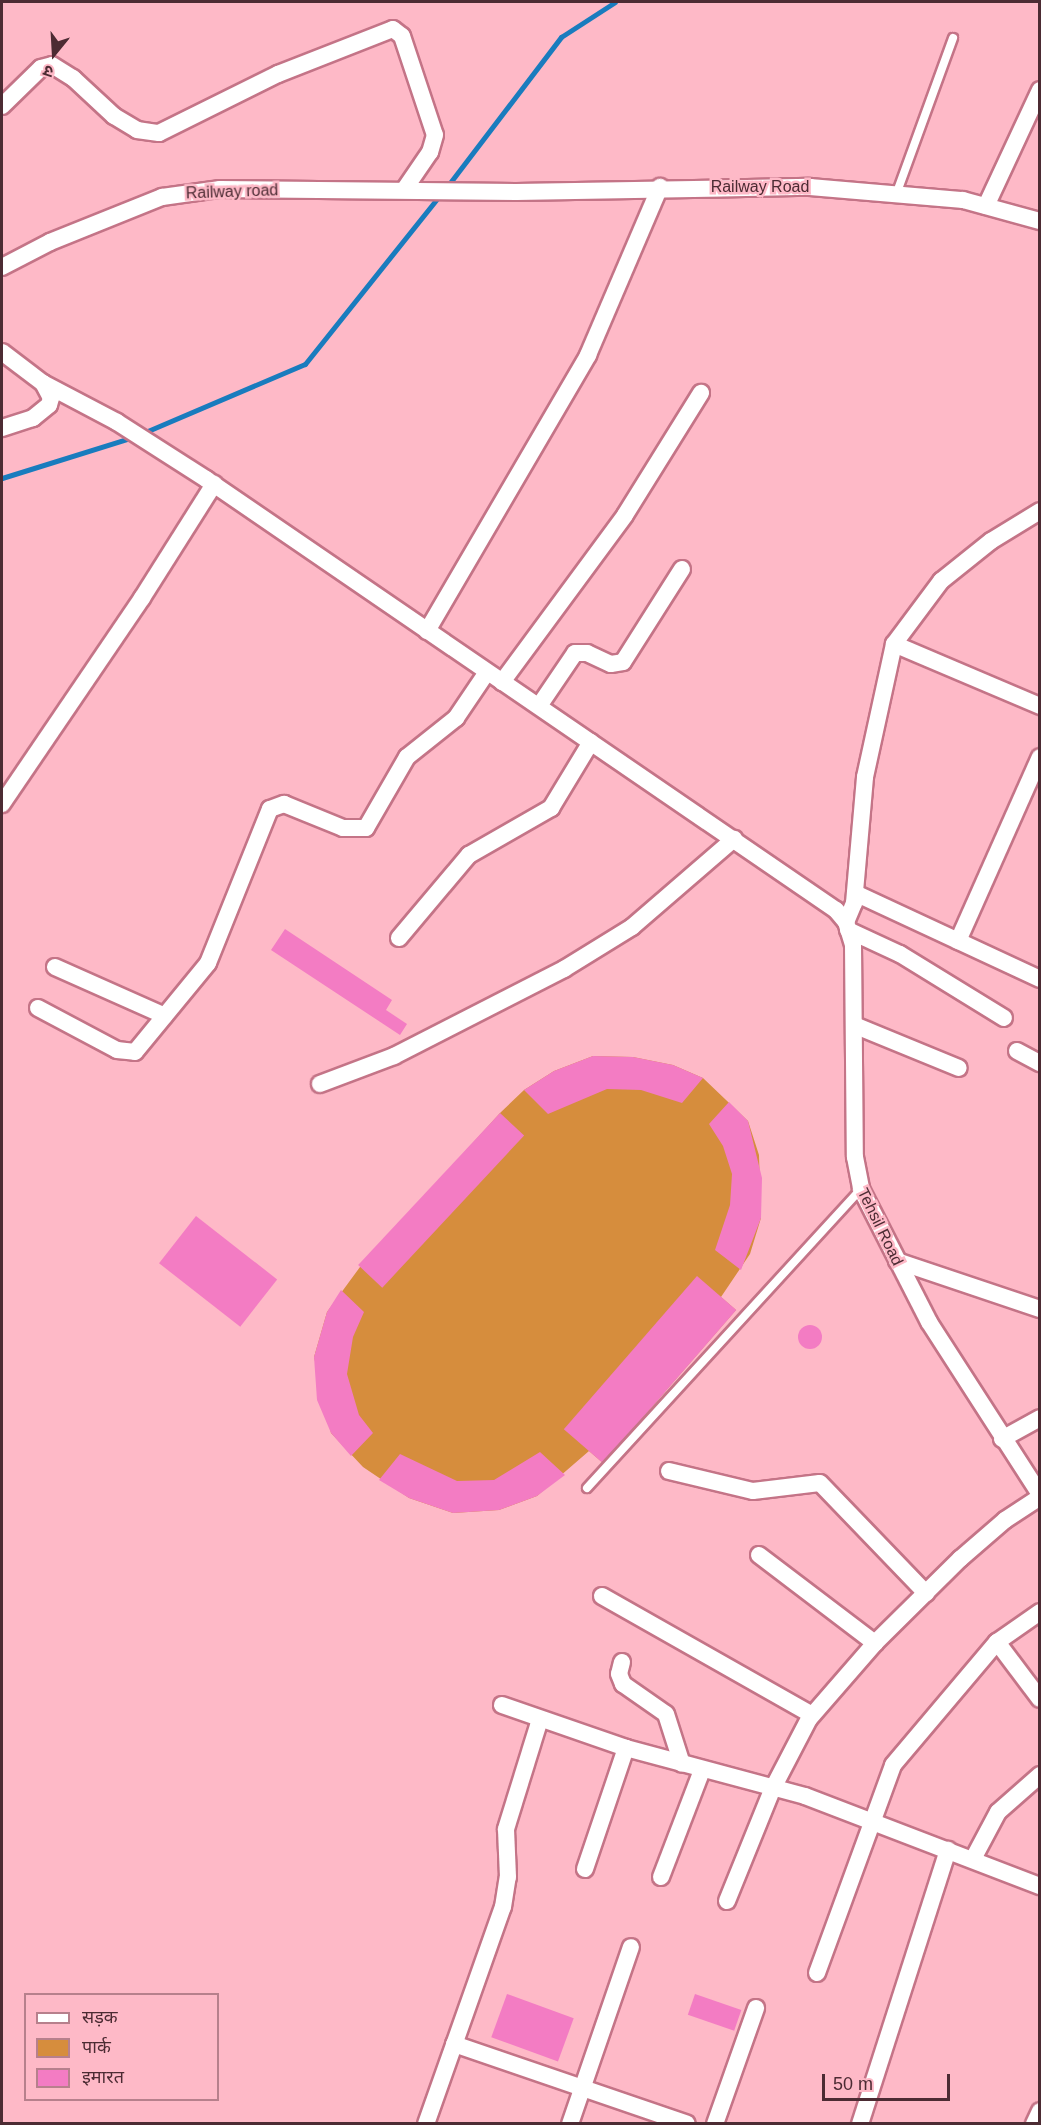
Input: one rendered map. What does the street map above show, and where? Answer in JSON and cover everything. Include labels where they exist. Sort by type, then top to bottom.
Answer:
[{"type":"street","points":[[2,106],[41,68],[52,65],[73,78],[114,116],[137,130],[159,133],[278,74],[393,29],[402,36],[435,135],[430,152],[410,190]]},
{"type":"street","points":[[986,206],[1040,90]]},
{"type":"street","name":"Railway Road","points":[[478,190],[810,186],[897,192],[986,206],[1040,221]]},
{"type":"street","points":[[427,631],[588,355],[660,187]]},
{"type":"street","name":"Railway road","points":[[2,267],[50,242],[179,193],[478,190]]},
{"type":"street","points":[[2,352],[43,383],[117,422],[210,482],[827,903],[847,926],[900,954],[1004,1018]]},
{"type":"street","points":[[2,428],[33,418],[50,405],[49,391],[43,383]]},
{"type":"street","points":[[502,682],[625,515],[701,393]]},
{"type":"street","points":[[2,804],[142,598],[210,482]]},
{"type":"street","points":[[847,926],[855,893],[862,795],[894,644],[941,581],[991,541],[1040,512]]},
{"type":"street","points":[[538,706],[575,653],[587,653],[611,663],[622,662],[682,569]]},
{"type":"street","points":[[894,644],[1040,706]]},
{"type":"street","points":[[38,1008],[127,1053],[142,1046],[198,978],[216,948],[270,809],[284,804],[343,828],[366,828],[407,757],[456,718],[488,672]]},
{"type":"street","points":[[399,938],[469,855],[551,808],[591,742]]},
{"type":"street","points":[[958,941],[1040,757]]},
{"type":"street","points":[[320,1084],[394,1056],[564,969],[632,927],[734,839]]},
{"type":"street","points":[[855,893],[1040,980]]},
{"type":"street","name":"Tehsil Road","points":[[847,926],[852,945],[855,1157],[861,1189],[929,1322],[1040,1496]]},
{"type":"street","points":[[55,967],[165,1016]]},
{"type":"street","points":[[854,1026],[959,1068]]},
{"type":"street","points":[[1017,1051],[1040,1063]]},
{"type":"street","points":[[897,1262],[1040,1309]]},
{"type":"street","points":[[1002,1439],[1040,1418]]},
{"type":"street","points":[[669,1471],[753,1491],[820,1483],[926,1593]]},
{"type":"street","points":[[727,1901],[772,1790],[812,1715],[875,1644],[983,1537],[1040,1496]]},
{"type":"street","points":[[759,1555],[875,1644]]},
{"type":"street","points":[[602,1596],[812,1715]]},
{"type":"street","points":[[817,1973],[882,1784],[902,1750],[997,1642],[1040,1612]]},
{"type":"street","points":[[997,1642],[1040,1699]]},
{"type":"street","points":[[622,1662],[619,1674],[623,1684],[666,1714],[682,1764]]},
{"type":"street","points":[[502,1705],[626,1748],[772,1790],[805,1796],[1040,1886]]},
{"type":"street","points":[[426,2124],[505,1898],[506,1829],[540,1719]]},
{"type":"street","points":[[585,1869],[626,1748]]},
{"type":"street","points":[[661,1877],[702,1770]]},
{"type":"street","points":[[973,1859],[998,1812],[1040,1774]]},
{"type":"street","points":[[860,2124],[948,1850]]},
{"type":"street","points":[[570,2124],[631,1947]]},
{"type":"street","points":[[715,2124],[756,2008]]},
{"type":"street","points":[[454,2044],[687,2124]]},
{"type":"street","points":[[1034,2124],[1040,2111]]},
{"type":"lane","points":[[897,192],[953,38]]},
{"type":"lane","points":[[587,1488],[861,1189]]},
{"type":"green space","points":[[593,1056],[633,1057],[673,1065],[703,1078],[748,1121],[759,1155],[761,1218],[750,1254],[721,1297],[736,1310],[603,1463],[589,1451],[537,1496],[499,1510],[453,1513],[409,1498],[363,1467],[331,1433],[314,1357],[327,1312],[360,1267],[500,1113],[524,1090],[554,1071]]},
{"type":"building","points":[[285,929],[392,1000],[386,1010],[407,1024],[400,1035],[271,950]]},
{"type":"building","points":[[593,1056],[633,1057],[673,1065],[703,1078],[682,1103],[641,1090],[607,1089],[548,1114],[524,1090],[554,1071]]},
{"type":"building","points":[[729,1102],[748,1121],[762,1178],[761,1218],[741,1270],[715,1250],[730,1205],[732,1174],[723,1146],[709,1124]]},
{"type":"building","points":[[500,1113],[524,1136],[382,1288],[358,1265]]},
{"type":"building","points":[[196,1216],[277,1279],[240,1327],[159,1263]]},
{"type":"building","points":[[697,1276],[736,1310],[603,1463],[564,1429]]},
{"type":"building","points":[[341,1290],[364,1312],[353,1337],[347,1374],[359,1415],[373,1433],[351,1456],[331,1433],[317,1400],[314,1357],[327,1312]]},
{"type":"building","points":[[810,1325],[819,1328],[822,1337],[819,1346],[810,1349],[801,1346],[798,1337],[801,1328]]},
{"type":"building","points":[[540,1452],[565,1475],[537,1496],[499,1510],[453,1513],[409,1498],[379,1480],[400,1454],[457,1481],[494,1480]]},
{"type":"building","points":[[507,1994],[574,2018],[558,2062],[491,2037]]},
{"type":"building","points":[[695,1994],[741,2010],[734,2031],[688,2015]]},
{"type":"waterway","points":[[446,188],[561,37],[615,2]]},
{"type":"waterway","points":[[143,433],[305,364],[440,195]]},
{"type":"waterway","points":[[2,478],[134,437]]}]
